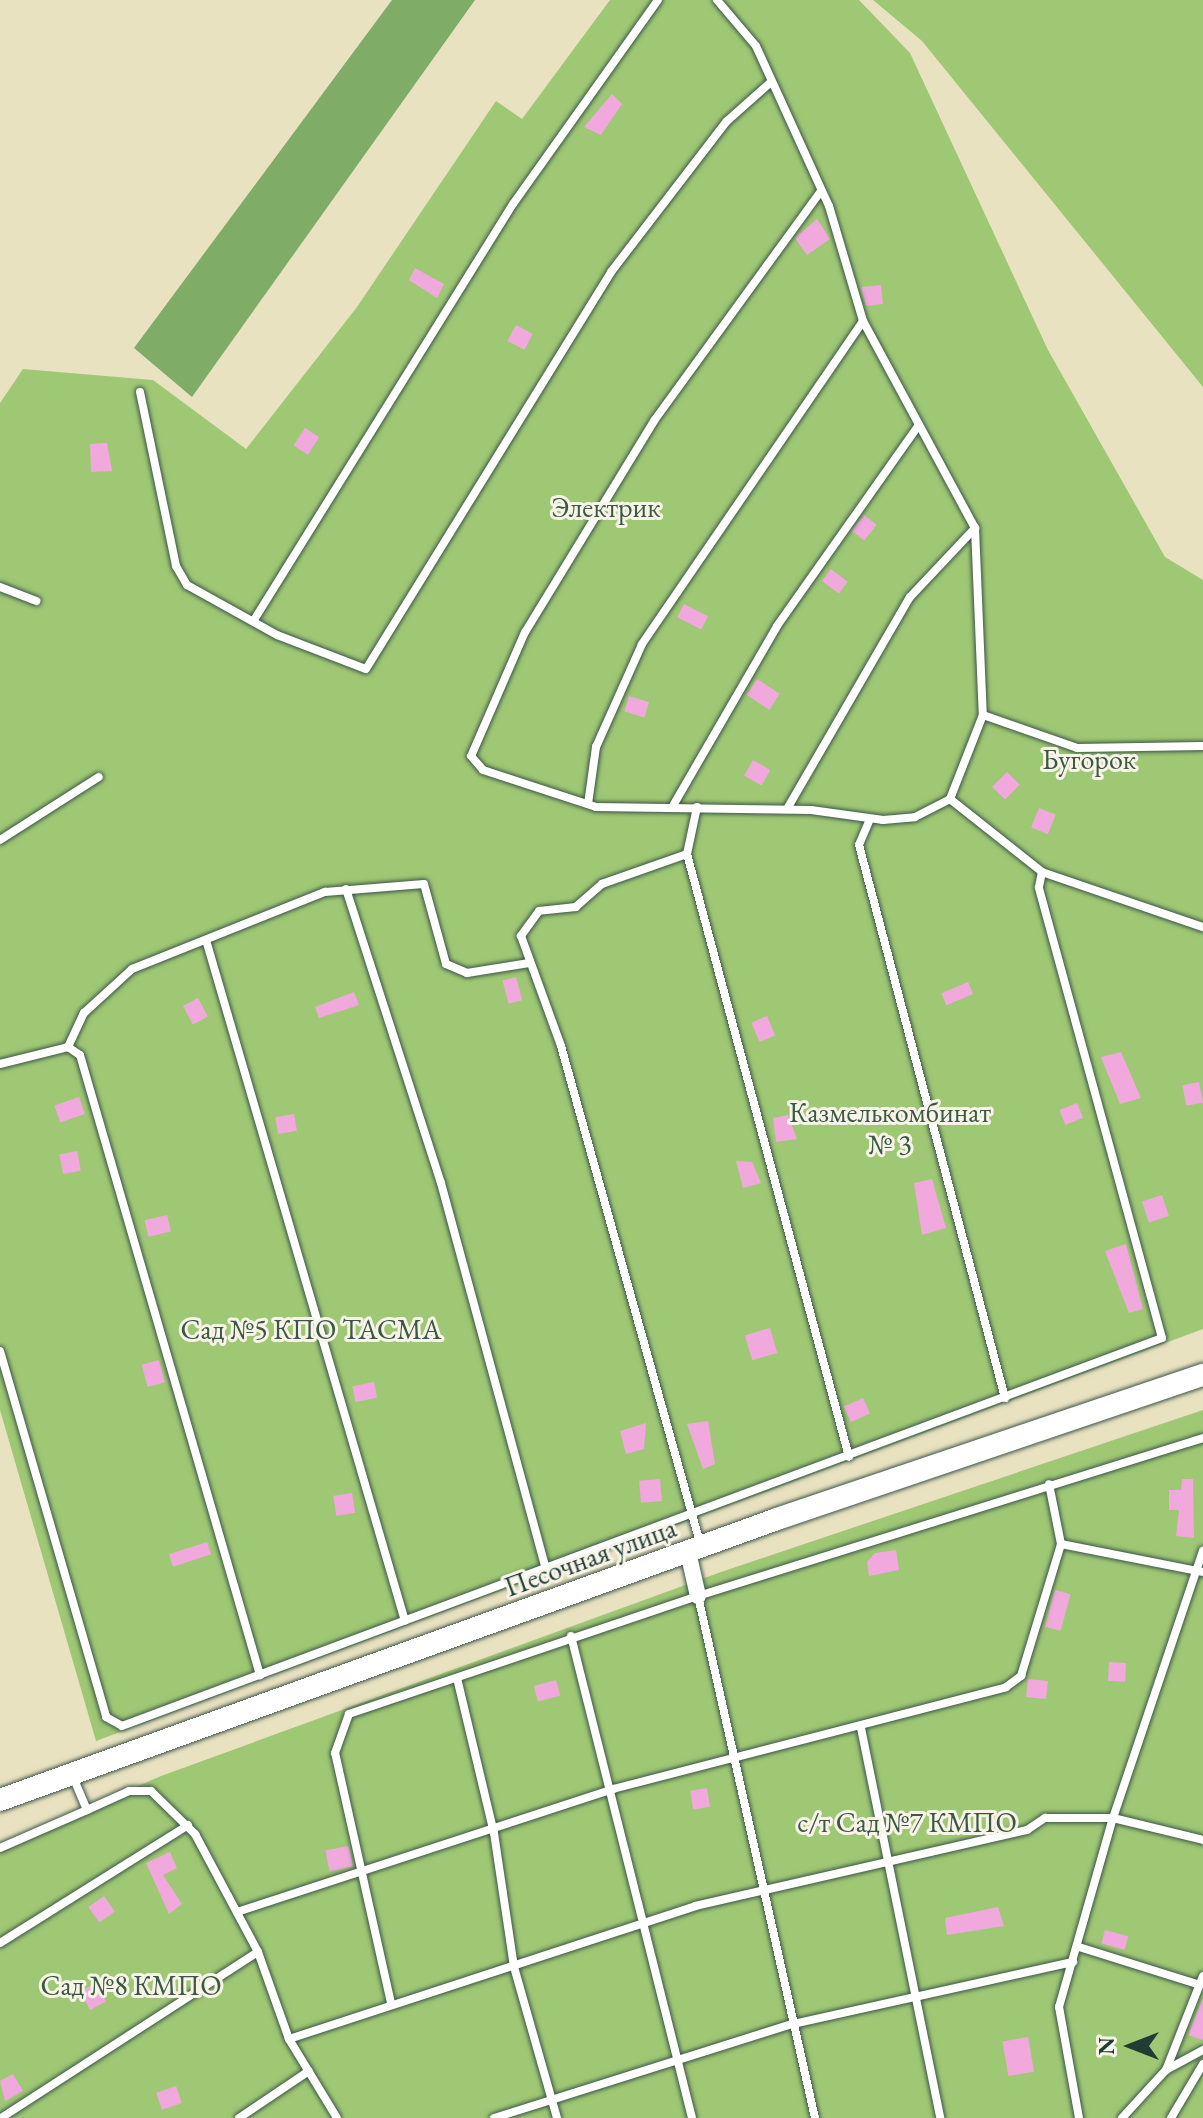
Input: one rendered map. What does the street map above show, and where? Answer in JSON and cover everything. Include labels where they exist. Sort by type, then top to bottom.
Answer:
[{"type":"main road","name":"Песочная улица","points":[[0,1800],[695,1550],[1203,1375]]},
{"type":"street","points":[[695,1550],[698,1596]]},
{"type":"lane","points":[[254,620],[513,204],[658,0]]},
{"type":"lane","points":[[717,0],[756,46],[821,191],[863,321],[975,528],[983,715],[950,799],[915,817],[870,819],[787,809],[588,804],[483,770],[471,756],[475,735],[525,632],[654,421],[821,191]]},
{"type":"lane","points":[[140,392],[176,566],[204,601],[366,669],[611,272],[727,121],[770,83]]},
{"type":"lane","points":[[588,804],[596,747],[642,644],[863,321]]},
{"type":"lane","points":[[674,804],[777,626],[919,425]]},
{"type":"lane","points":[[787,809],[910,597],[975,528]]},
{"type":"lane","points":[[0,587],[36,601]]},
{"type":"lane","points":[[983,715],[1077,748],[1203,746]]},
{"type":"lane","points":[[0,840],[99,777]]},
{"type":"lane","points":[[950,799],[1042,872],[1203,927]]},
{"type":"lane","points":[[697,807],[687,854],[849,1457]]},
{"type":"lane","points":[[870,819],[859,845],[1005,1398]]},
{"type":"lane","points":[[687,854],[602,884],[576,907],[531,915],[521,936],[619,1243],[689,1513],[695,1550]]},
{"type":"lane","points":[[0,1351],[106,1717],[122,1726],[1162,1338],[1039,887],[1042,872]]},
{"type":"lane","points":[[0,1064],[68,1047],[108,985],[206,940],[346,889],[424,884],[432,894],[442,952],[456,971],[529,963]]},
{"type":"lane","points":[[346,889],[441,1183],[546,1569]]},
{"type":"lane","points":[[206,940],[405,1621]]},
{"type":"lane","points":[[68,1047],[80,1055],[260,1675]]},
{"type":"lane","points":[[391,2003],[335,1753],[349,1714],[571,1636],[1203,1438]]},
{"type":"lane","points":[[237,1912],[494,1833],[613,1789],[736,1756],[952,1705],[1021,1676],[1061,1544],[1049,1484]]},
{"type":"lane","points":[[1061,1544],[1199,1571]]},
{"type":"lane","points":[[1079,2118],[1059,2007],[1079,1947],[1113,1818],[1199,1571],[1203,1551]]},
{"type":"lane","points":[[698,1596],[736,1756],[761,1889],[815,2118]]},
{"type":"lane","points":[[571,1636],[613,1789],[642,1926],[692,2118]]},
{"type":"lane","points":[[457,1678],[494,1833],[514,1967],[557,2118]]},
{"type":"lane","points":[[861,1728],[883,1862],[940,2118]]},
{"type":"lane","points":[[72,1772],[87,1810]]},
{"type":"lane","points":[[0,1848],[129,1791],[151,1791],[188,1825],[258,1952],[289,2039],[337,2118]]},
{"type":"lane","points":[[289,2039],[391,2003],[761,1889],[1027,1830],[1045,1818],[1113,1818],[1203,1840]]},
{"type":"lane","points":[[0,1943],[188,1825]]},
{"type":"lane","points":[[1079,1947],[1202,1980],[1166,2070]]},
{"type":"lane","points":[[1,2118],[258,1952]]},
{"type":"lane","points":[[494,2118],[793,2024],[910,1993],[1073,1962]]},
{"type":"lane","points":[[1122,2118],[1166,2070],[1203,2050]]},
{"type":"lane","points":[[1171,2118],[1203,2064]]},
{"type":"lane","points":[[239,2118],[309,2071]]},
{"type":"green space","points":[[392,0],[475,0],[192,397],[134,348]]},
{"type":"green space","points":[[610,0],[859,0],[910,53],[1048,350],[1165,557],[1203,580],[1203,1329],[96,1741],[0,1410],[0,403],[23,369],[153,380],[246,449],[357,307],[496,101],[522,119]]},
{"type":"green space","points":[[873,0],[1203,0],[1203,387],[922,41]]},
{"type":"green space","name":"с/т Сад №7 КМПО","points":[[1203,1410],[1203,2118],[0,2118],[0,1846],[161,1776],[721,1572]]},
{"type":"building","points":[[612,94],[622,104],[601,135],[584,127]]},
{"type":"building","points":[[817,219],[830,239],[807,255],[795,238]]},
{"type":"building","points":[[415,268],[444,284],[437,298],[409,280]]},
{"type":"building","points":[[881,285],[883,304],[866,306],[861,287]]},
{"type":"building","points":[[516,325],[533,334],[524,350],[508,341]]},
{"type":"building","points":[[305,428],[319,437],[308,455],[294,446]]},
{"type":"building","points":[[107,443],[112,471],[91,472],[90,444]]},
{"type":"building","points":[[864,515],[877,525],[864,541],[852,531]]},
{"type":"building","points":[[831,569],[848,582],[839,594],[822,581]]},
{"type":"building","points":[[684,604],[708,616],[701,630],[677,617]]},
{"type":"building","points":[[757,679],[780,694],[769,710],[747,695]]},
{"type":"building","points":[[629,696],[649,702],[644,717],[624,711]]},
{"type":"building","points":[[753,760],[770,770],[761,786],[744,776]]},
{"type":"building","points":[[1007,772],[1020,785],[1005,800],[992,787]]},
{"type":"building","points":[[1039,808],[1056,815],[1048,834],[1031,827]]},
{"type":"building","points":[[516,977],[522,1000],[509,1004],[502,981]]},
{"type":"building","points":[[968,982],[973,994],[946,1005],[941,993]]},
{"type":"building","points":[[354,992],[359,1005],[319,1018],[315,1007]]},
{"type":"building","points":[[198,998],[208,1017],[193,1025],[183,1006]]},
{"type":"building","points":[[767,1016],[775,1035],[760,1042],[751,1023]]},
{"type":"building","points":[[1121,1052],[1141,1098],[1120,1104],[1101,1057]]},
{"type":"building","points":[[1199,1082],[1203,1103],[1186,1106],[1182,1085]]},
{"type":"building","points":[[79,1097],[85,1114],[60,1122],[54,1105]]},
{"type":"building","points":[[1077,1103],[1083,1118],[1065,1125],[1059,1110]]},
{"type":"building","points":[[294,1114],[297,1131],[278,1134],[275,1117]]},
{"type":"building","points":[[788,1115],[797,1139],[776,1142],[773,1118]]},
{"type":"building","points":[[77,1151],[81,1171],[63,1174],[59,1154]]},
{"type":"building","points":[[736,1161],[752,1162],[761,1183],[743,1188]]},
{"type":"building","points":[[932,1179],[946,1228],[922,1235],[914,1183]]},
{"type":"building","points":[[1162,1195],[1169,1216],[1149,1222],[1142,1201]]},
{"type":"building","points":[[167,1215],[171,1232],[148,1237],[145,1220]]},
{"type":"building","points":[[1126,1244],[1143,1309],[1129,1313],[1105,1251]]},
{"type":"building","points":[[770,1328],[777,1353],[752,1360],[745,1335]]},
{"type":"building","points":[[159,1360],[165,1382],[148,1387],[142,1365]]},
{"type":"building","points":[[374,1382],[377,1398],[355,1402],[352,1386]]},
{"type":"building","points":[[863,1398],[870,1414],[851,1422],[844,1407]]},
{"type":"building","points":[[708,1421],[715,1464],[703,1469],[687,1424]]},
{"type":"building","points":[[646,1423],[644,1449],[626,1454],[620,1431]]},
{"type":"building","points":[[660,1479],[662,1501],[641,1503],[639,1481]]},
{"type":"building","points":[[1182,1479],[1193,1479],[1194,1538],[1176,1536],[1179,1510],[1169,1510],[1169,1490],[1181,1490]]},
{"type":"building","points":[[352,1493],[355,1513],[336,1516],[333,1496]]},
{"type":"building","points":[[207,1542],[211,1554],[173,1567],[169,1554]]},
{"type":"building","points":[[896,1550],[899,1570],[869,1576],[867,1562],[875,1553]]},
{"type":"building","points":[[1055,1590],[1070,1594],[1061,1631],[1045,1627]]},
{"type":"building","points":[[1109,1662],[1126,1663],[1125,1682],[1108,1681]]},
{"type":"building","points":[[1028,1679],[1048,1681],[1046,1699],[1026,1697]]},
{"type":"building","points":[[556,1680],[560,1695],[538,1701],[534,1686]]},
{"type":"building","points":[[707,1788],[710,1807],[693,1809],[690,1791]]},
{"type":"building","points":[[349,1846],[353,1867],[329,1871],[325,1851]]},
{"type":"building","points":[[170,1852],[177,1868],[163,1875],[182,1904],[169,1914],[146,1863]]},
{"type":"building","points":[[104,1896],[115,1912],[99,1922],[88,1907]]},
{"type":"building","points":[[998,1907],[1004,1926],[947,1935],[945,1918]]},
{"type":"building","points":[[1105,1930],[1128,1936],[1125,1950],[1101,1944]]},
{"type":"building","points":[[96,1983],[106,2002],[90,2010],[80,1991]]},
{"type":"building","points":[[1203,1998],[1203,2040],[1188,2035]]},
{"type":"building","points":[[1028,2037],[1034,2071],[1008,2076],[1002,2042]]},
{"type":"building","points":[[13,2074],[23,2091],[5,2101],[0,2081]]},
{"type":"building","points":[[176,2086],[182,2103],[162,2110],[156,2093]]},
{"type":"park label","name":"Электрик","points":[[606,507]]},
{"type":"park label","name":"Бугорок","points":[[1089,759]]},
{"type":"park label","name":"Казмелькомбинат № 3","points":[[890,1128]]},
{"type":"park label","name":"Сад №5 КПО ТАСМА","points":[[311,1329]]},
{"type":"park label","name":"Сад №8 КМПО","points":[[131,1985]]}]
